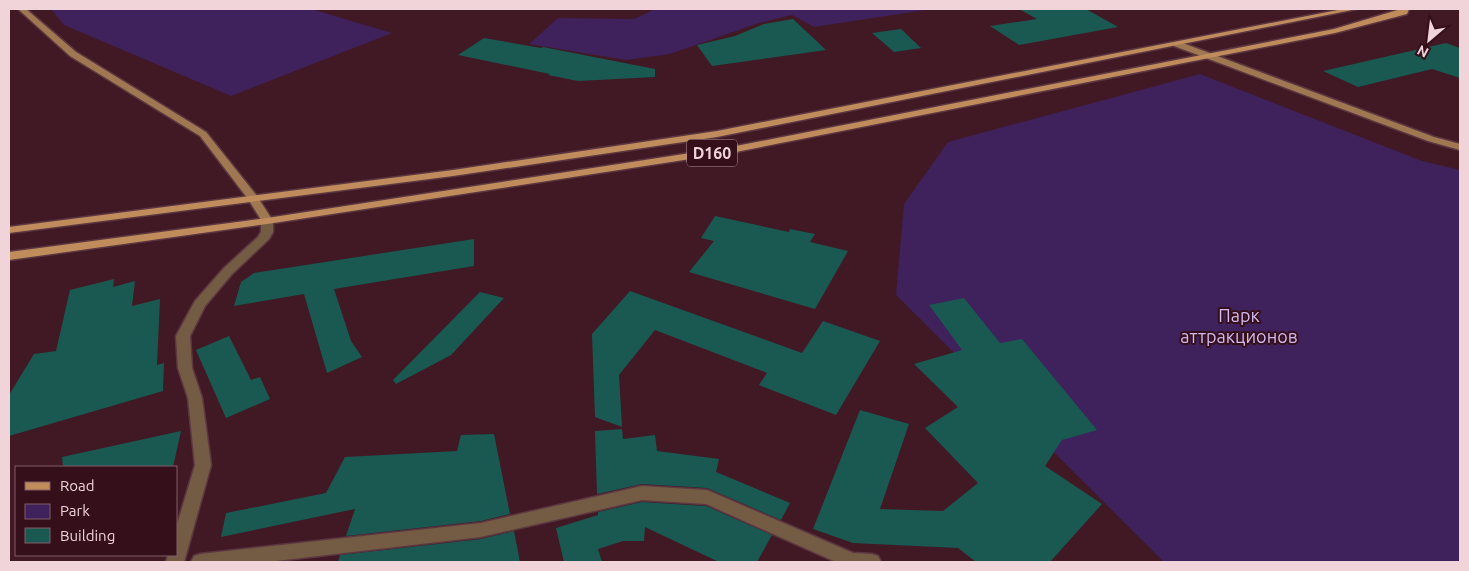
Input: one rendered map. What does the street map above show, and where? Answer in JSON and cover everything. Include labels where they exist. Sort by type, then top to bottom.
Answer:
[{"type":"main road","points":[[22,9],[73,54],[203,134],[253,198],[267,221]]},
{"type":"main road","name":"D160","points":[[9,230],[454,173],[717,134],[1353,9]]},
{"type":"main road","name":"D160","points":[[9,256],[267,221],[736,148],[1213,57],[1335,31],[1404,12],[1405,9]]},
{"type":"main road","points":[[1177,44],[1431,139],[1460,147]]},
{"type":"street","points":[[178,552],[203,465],[195,398],[185,368],[183,336],[200,304],[228,271],[263,239],[267,221]]},
{"type":"street","points":[[200,562],[481,530],[642,493],[707,497],[852,562],[872,562]]},
{"type":"green space","points":[[51,9],[311,9],[392,33],[231,96],[64,25]]},
{"type":"green space","points":[[655,9],[932,9],[814,27],[792,15],[759,23],[670,54],[626,60],[529,44],[558,18],[634,19]]},
{"type":"green space","name":"Парк аттракционов","points":[[1200,74],[1422,161],[1460,170],[1460,562],[1164,562],[896,295],[904,204],[948,142]]},
{"type":"building","points":[[1019,9],[1086,9],[1118,27],[1019,45],[990,26],[1037,19]]},
{"type":"building","points":[[793,19],[826,50],[712,66],[697,45],[735,36],[764,24]]},
{"type":"building","points":[[901,29],[921,48],[894,52],[872,33]]},
{"type":"building","points":[[484,38],[543,47],[655,69],[655,77],[578,81],[458,55]]},
{"type":"building","points":[[1446,43],[1460,48],[1460,78],[1432,69],[1358,87],[1323,71]]},
{"type":"building","points":[[715,216],[789,232],[790,229],[815,234],[810,242],[848,251],[815,309],[689,272],[714,241],[701,238]]},
{"type":"building","points":[[474,239],[474,266],[334,289],[351,341],[362,357],[327,373],[304,294],[234,306],[241,282],[254,273]]},
{"type":"building","points":[[114,279],[113,287],[135,281],[132,306],[160,299],[157,365],[164,363],[163,391],[9,436],[9,395],[34,354],[56,351],[70,290]]},
{"type":"building","points":[[630,291],[802,353],[823,321],[880,341],[836,415],[759,385],[767,373],[655,330],[619,375],[622,427],[595,417],[592,334]]},
{"type":"building","points":[[480,292],[504,298],[451,355],[396,384],[393,380]]},
{"type":"building","points":[[964,298],[1000,343],[1022,339],[1097,430],[1062,440],[1045,466],[1102,504],[1050,562],[976,562],[958,548],[853,543],[813,529],[860,410],[909,424],[880,509],[943,511],[978,483],[925,428],[958,407],[914,364],[962,350],[929,305]]},
{"type":"building","points":[[229,336],[251,380],[260,377],[270,399],[226,418],[196,350]]},
{"type":"building","points":[[622,429],[623,439],[655,435],[657,451],[719,459],[716,472],[790,503],[781,520],[707,488],[642,484],[597,494],[595,431]]},
{"type":"building","points":[[181,431],[173,466],[63,466],[62,457]]},
{"type":"building","points":[[494,434],[510,514],[481,521],[346,536],[355,509],[221,537],[226,513],[326,493],[345,457],[457,451],[461,435]]},
{"type":"building","points":[[642,502],[706,506],[772,535],[757,562],[719,562],[645,527],[644,541],[623,541],[598,549],[602,562],[564,562],[556,528],[598,515],[598,512]]},
{"type":"building","points":[[514,531],[520,562],[338,562],[340,555],[481,539]]}]
